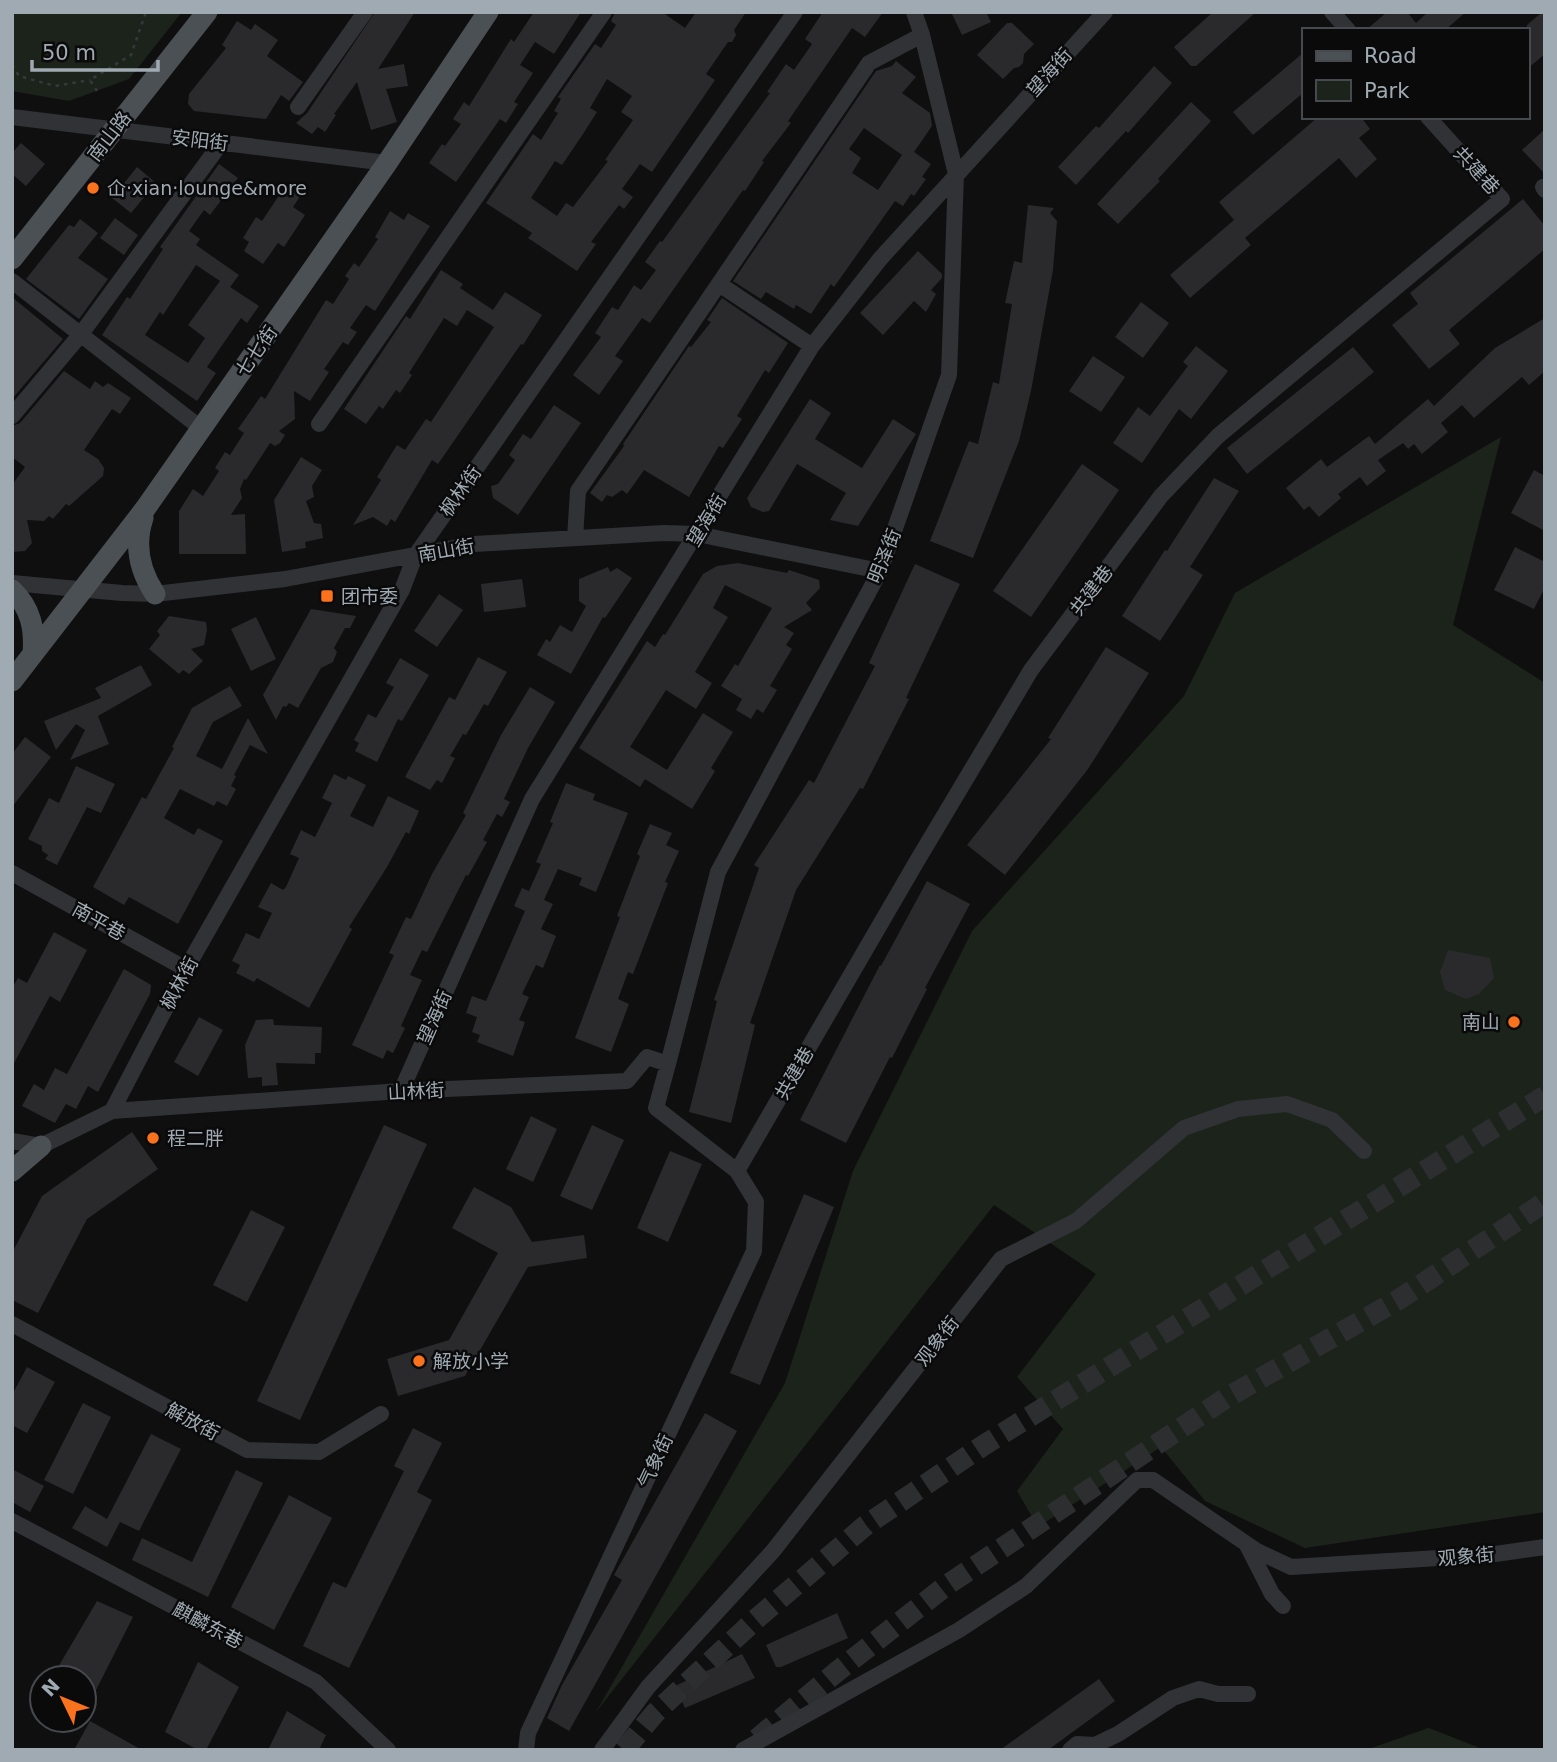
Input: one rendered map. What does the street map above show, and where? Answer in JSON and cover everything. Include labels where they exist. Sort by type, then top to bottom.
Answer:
[{"type":"main road","name":"南山路","points":[[12,260],[207,12]]},
{"type":"main road","name":"七七街","points":[[12,681],[145,509],[202,429],[387,163],[488,12]]},
{"type":"main road","points":[[145,509],[138,532],[137,549],[141,566],[155,594]]},
{"type":"main road","points":[[12,590],[23,601],[31,617],[33,654]]},
{"type":"main road","points":[[12,1154],[41,1146]]},
{"type":"main road","points":[[12,1171],[41,1146]]},
{"type":"street","points":[[298,107],[365,12]]},
{"type":"street","points":[[319,424],[604,12]]},
{"type":"street","name":"枫林街","points":[[112,1111],[186,969],[402,590],[415,556],[795,12]]},
{"type":"street","name":"望海街","points":[[401,1091],[532,799],[811,346],[880,259],[1105,12]]},
{"type":"street","points":[[1332,12],[1346,28]]},
{"type":"street","name":"明泽街","points":[[668,1064],[718,872],[880,571],[949,375],[956,174],[915,14]]},
{"type":"street","points":[[575,538],[578,491],[869,63],[922,35]]},
{"type":"street","name":"安阳街","points":[[12,117],[387,163]]},
{"type":"street","name":"共建巷","points":[[737,1171],[1031,670],[1161,496],[1218,436],[1502,199],[1430,119]]},
{"type":"street","points":[[12,416],[81,334],[220,143]]},
{"type":"street","points":[[12,281],[202,429]]},
{"type":"street","points":[[719,285],[811,346]]},
{"type":"street","name":"南山街","points":[[12,583],[155,594],[285,579],[474,544],[664,533],[697,534],[880,571]]},
{"type":"street","name":"南平巷","points":[[12,873],[186,969]]},
{"type":"street","name":"山林街","points":[[41,1146],[112,1111],[401,1091],[627,1081],[647,1057],[668,1064]]},
{"type":"street","points":[[668,1064],[656,1108],[737,1171]]},
{"type":"street","name":"观象街","points":[[602,1750],[648,1687],[773,1551],[1001,1259],[1076,1221],[1184,1128],[1238,1109],[1287,1104],[1332,1120],[1364,1151]]},
{"type":"street","points":[[12,1141],[41,1146]]},
{"type":"street","name":"气象街","points":[[526,1750],[528,1733],[754,1251],[756,1202],[737,1171]]},
{"type":"street","name":"解放街","points":[[12,1324],[247,1450],[319,1452],[381,1414]]},
{"type":"street","name":"观象街","points":[[743,1750],[959,1630],[1026,1586],[1137,1480],[1153,1480],[1245,1543],[1291,1567],[1488,1555],[1545,1547]]},
{"type":"street","name":"麒麟东巷","points":[[12,1521],[316,1682],[388,1750]]},
{"type":"street","points":[[1245,1543],[1272,1594],[1283,1606]]},
{"type":"street","points":[[1073,1747],[1095,1745],[1107,1740],[1173,1698],[1199,1689],[1218,1694],[1248,1694]]},
{"type":"path","points":[[12,65],[19,76],[55,86],[90,80],[131,55],[146,12]]},
{"type":"path","points":[[90,80],[97,91]]},
{"type":"green space","points":[[12,12],[182,12],[129,79],[69,101],[12,91]]},
{"type":"green space","points":[[1501,437],[1453,625],[1545,683],[1545,1512],[1305,1548],[1205,1501],[1161,1447],[1038,1527],[1017,1491],[1063,1429],[1017,1377],[1096,1274],[994,1205],[596,1712],[785,1383],[853,1171],[972,931],[1184,696],[1235,593]]},
{"type":"green space","points":[[1428,1728],[1485,1750],[1366,1750]]},
{"type":"building","points":[[375,12],[415,12],[378,69],[404,64],[408,86],[386,89],[397,122],[371,130],[357,82],[334,114],[336,115],[325,132],[318,127],[312,134],[296,123],[307,113]]},
{"type":"building","points":[[534,12],[581,12],[554,54],[535,42],[520,65],[533,73],[514,102],[518,104],[506,123],[500,119],[456,182],[429,163],[461,124],[453,119],[464,102],[469,106],[511,39],[514,42]]},
{"type":"building","points":[[615,12],[662,12],[685,28],[696,12],[746,12],[734,30],[736,35],[732,42],[728,42],[706,74],[715,80],[652,172],[640,164],[622,189],[633,197],[624,209],[619,205],[591,242],[596,244],[577,271],[528,238],[532,233],[486,203],[533,134],[541,140],[558,113],[554,111],[561,99],[558,97],[595,44],[601,48],[616,25],[611,21]],"holes":[[[607,79],[632,96],[621,112],[633,120],[605,160],[608,161],[573,207],[566,203],[557,216],[531,198],[555,161],[562,165],[583,134],[597,112],[590,108]]]},
{"type":"building","points":[[823,12],[883,12],[865,37],[852,28],[788,121],[791,123],[762,161],[764,162],[745,191],[743,190],[650,323],[642,318],[615,356],[623,361],[599,395],[573,375],[601,337],[595,333],[612,307],[618,310],[634,285],[641,290],[656,270],[645,262],[770,93],[767,92],[786,64],[794,70],[812,44],[805,39]]},
{"type":"building","points":[[951,12],[986,12],[991,22],[962,35]]},
{"type":"building","points":[[1213,12],[1256,12],[1196,66],[1191,66],[1174,47]]},
{"type":"building","points":[[1387,12],[1407,12],[1416,23],[1428,12],[1466,12],[1447,28],[1368,28]]},
{"type":"building","points":[[1545,12],[1545,54],[1529,67],[1529,28],[1527,25]]},
{"type":"building","points":[[237,21],[251,30],[255,24],[278,40],[267,56],[303,82],[289,101],[281,95],[266,119],[194,111],[188,104],[189,94],[226,48],[222,45]]},
{"type":"building","points":[[1007,23],[1012,23],[1034,44],[1024,54],[1023,63],[1003,79],[977,55]]},
{"type":"building","points":[[1302,54],[1302,94],[1253,135],[1233,112]]},
{"type":"building","points":[[896,61],[916,77],[902,93],[930,113],[932,126],[914,152],[931,164],[922,177],[926,179],[914,196],[911,194],[903,206],[895,201],[834,287],[831,284],[811,314],[796,305],[794,309],[766,292],[761,299],[733,281],[876,71],[892,66]],"holes":[[[864,128],[902,155],[878,190],[852,173],[861,158],[849,149]]]},
{"type":"building","points":[[1154,66],[1172,83],[1128,133],[1126,131],[1076,185],[1058,167],[1096,126],[1099,128]]},
{"type":"building","points":[[1191,102],[1211,121],[1158,179],[1160,181],[1118,224],[1097,204]]},
{"type":"building","points":[[1316,119],[1362,119],[1370,129],[1359,138],[1377,159],[1356,178],[1339,158],[1245,238],[1251,245],[1190,298],[1170,275],[1234,220],[1219,202]]},
{"type":"building","points":[[1545,129],[1545,174],[1522,150]]},
{"type":"building","points":[[21,143],[45,164],[26,186],[12,174],[12,153]]},
{"type":"building","points":[[219,164],[238,178],[210,215],[204,210],[189,231],[200,239],[196,245],[239,275],[230,287],[259,306],[247,323],[241,318],[207,367],[216,373],[197,401],[102,335],[163,249],[160,247]],"holes":[[[196,265],[220,281],[188,325],[205,338],[188,363],[145,335],[160,312],[163,315]]]},
{"type":"building","points":[[137,167],[156,183],[131,213],[112,198]]},
{"type":"building","points":[[286,185],[301,195],[293,207],[305,215],[284,247],[278,243],[263,264],[244,251],[249,242],[243,238],[256,217],[262,221]]},
{"type":"building","points":[[1523,199],[1545,226],[1545,249],[1449,330],[1460,344],[1429,369],[1392,325],[1418,304],[1410,293]]},
{"type":"building","points":[[1028,205],[1054,208],[1050,213],[1057,221],[1053,270],[1019,441],[973,558],[930,541],[969,441],[978,444],[993,382],[999,384],[1012,304],[1005,303],[1014,261],[1022,263]]},
{"type":"building","points":[[390,211],[404,220],[408,213],[430,226],[375,311],[366,305],[350,328],[357,332],[348,345],[343,342],[324,369],[329,372],[310,401],[294,391],[295,419],[279,431],[285,435],[280,443],[275,446],[270,443],[246,480],[244,479],[240,489],[242,498],[231,515],[245,514],[246,554],[179,554],[179,511],[193,489],[203,496],[219,471],[215,468],[225,452],[230,455],[244,433],[238,429],[261,396],[265,399],[326,300],[333,304],[349,279],[345,276],[354,263],[359,267],[378,239],[375,237]]},
{"type":"building","points":[[115,218],[138,235],[124,255],[100,238]]},
{"type":"building","points":[[80,219],[98,233],[78,258],[108,279],[79,319],[26,279],[69,225],[74,227]]},
{"type":"building","points":[[918,251],[942,274],[942,278],[931,290],[936,294],[926,312],[914,301],[883,335],[860,313]]},
{"type":"building","points":[[441,270],[463,284],[460,288],[493,310],[505,292],[542,315],[438,464],[432,460],[395,522],[391,519],[387,526],[373,517],[353,525],[381,480],[377,477],[397,445],[405,450],[426,419],[431,422],[494,327],[467,310],[457,326],[444,318],[409,373],[412,375],[400,393],[396,390],[383,409],[379,406],[366,424],[344,409],[406,316],[410,319]]},
{"type":"building","points":[[12,297],[63,339],[12,399]]},
{"type":"building","points":[[722,298],[788,343],[769,373],[765,370],[737,416],[742,419],[723,448],[719,446],[689,497],[644,470],[627,494],[622,490],[612,497],[607,495],[602,502],[590,493],[689,346],[691,347],[711,322],[707,320]]},
{"type":"building","points":[[1141,302],[1169,323],[1143,358],[1115,337]]},
{"type":"building","points":[[1545,318],[1545,371],[1529,385],[1522,377],[1474,418],[1462,405],[1441,423],[1448,432],[1422,454],[1414,444],[1408,449],[1403,443],[1378,460],[1386,471],[1367,486],[1360,477],[1338,494],[1341,498],[1319,517],[1309,506],[1304,510],[1286,488],[1321,459],[1327,467],[1369,436],[1375,444],[1428,399],[1434,406],[1495,348]]},
{"type":"building","points":[[1196,346],[1228,371],[1191,419],[1179,409],[1142,463],[1113,443],[1138,407],[1150,416],[1188,366],[1183,362]]},
{"type":"building","points":[[1353,347],[1374,372],[1247,474],[1227,448]]},
{"type":"building","points":[[1093,356],[1125,377],[1101,412],[1069,391]]},
{"type":"building","points":[[64,371],[90,389],[95,381],[103,387],[108,383],[131,398],[120,414],[112,409],[84,450],[98,459],[104,468],[103,476],[69,506],[66,504],[53,519],[49,516],[44,521],[27,520],[32,543],[25,551],[12,552],[12,485],[25,467],[12,457],[12,426],[20,423]]},
{"type":"building","points":[[810,399],[831,413],[815,439],[862,468],[893,419],[916,434],[858,526],[830,520],[846,493],[797,464],[769,511],[763,512],[751,507],[747,498]]},
{"type":"building","points":[[554,405],[581,423],[518,515],[493,498],[491,486],[498,484],[515,460],[509,455],[523,434],[531,439]]},
{"type":"building","points":[[301,457],[322,470],[312,486],[314,497],[306,501],[314,523],[321,524],[323,538],[305,542],[306,548],[282,552],[274,500]]},
{"type":"building","points":[[1082,464],[1119,490],[1031,617],[993,591]]},
{"type":"building","points":[[1534,470],[1545,476],[1545,531],[1511,513]]},
{"type":"building","points":[[1214,478],[1239,491],[1190,567],[1203,575],[1160,641],[1122,616]]},
{"type":"building","points":[[1515,547],[1545,562],[1545,587],[1534,609],[1494,590]]},
{"type":"building","points":[[738,563],[787,573],[789,570],[819,580],[820,588],[806,603],[812,610],[784,627],[794,633],[786,645],[792,649],[770,686],[777,690],[763,713],[757,709],[751,719],[736,710],[742,699],[721,686],[735,664],[738,666],[772,608],[725,585],[713,608],[728,617],[695,672],[712,683],[696,709],[666,690],[630,747],[667,770],[703,713],[733,732],[711,768],[715,771],[692,809],[645,779],[640,787],[579,748],[647,641],[655,647],[703,574],[717,566]]},
{"type":"building","points":[[915,564],[960,584],[906,698],[909,699],[863,789],[860,788],[796,890],[750,1023],[755,1025],[731,1123],[689,1112],[717,1001],[714,1000],[759,868],[754,865],[809,780],[814,783],[875,666],[869,663]]},
{"type":"building","points":[[608,567],[610,572],[617,568],[632,578],[605,618],[603,617],[571,674],[537,655],[546,639],[550,642],[560,625],[572,632],[586,606],[579,601],[579,579]]},
{"type":"building","points":[[522,579],[526,607],[484,612],[481,584]]},
{"type":"building","points":[[439,594],[463,610],[437,647],[414,631]]},
{"type":"building","points":[[311,609],[356,616],[350,628],[345,628],[334,648],[337,652],[333,662],[321,668],[298,708],[289,703],[286,707],[283,706],[276,720],[263,695]]},
{"type":"building","points":[[169,616],[206,622],[204,645],[191,649],[203,661],[189,674],[183,670],[179,674],[149,649],[160,635],[157,631]]},
{"type":"building","points":[[256,617],[276,659],[251,671],[231,629]]},
{"type":"building","points":[[1106,647],[1149,673],[1088,769],[1005,875],[967,845],[1051,739],[1048,738]]},
{"type":"building","points":[[478,657],[507,672],[488,706],[484,704],[450,756],[455,758],[442,783],[437,780],[430,790],[405,777],[449,697],[455,700]]},
{"type":"building","points":[[400,658],[429,675],[402,721],[398,719],[377,762],[355,751],[359,743],[354,740],[368,714],[376,718],[394,687],[386,683]]},
{"type":"building","points":[[141,665],[152,685],[98,716],[109,744],[70,760],[85,730],[76,724],[56,750],[44,721],[101,698],[95,688]]},
{"type":"building","points":[[230,686],[242,706],[213,722],[196,756],[222,769],[248,718],[268,754],[250,745],[234,775],[236,776],[231,786],[236,789],[227,806],[217,801],[214,806],[180,789],[164,818],[194,835],[198,828],[223,841],[178,924],[129,897],[124,905],[93,887],[142,797],[146,799],[192,708]]},
{"type":"building","points":[[530,687],[555,702],[528,748],[504,799],[510,802],[502,817],[497,814],[483,840],[487,842],[468,876],[466,875],[427,952],[422,950],[410,975],[422,980],[401,1026],[405,1028],[393,1053],[387,1050],[383,1059],[352,1045],[394,955],[389,953],[406,917],[411,919],[432,874],[466,815],[463,813],[501,735]]},
{"type":"building","points":[[25,737],[51,757],[12,807],[12,754]]},
{"type":"building","points":[[76,766],[115,784],[101,813],[87,807],[57,865],[45,859],[48,855],[42,851],[42,846],[28,839],[49,798],[59,803]]},
{"type":"building","points":[[334,774],[346,780],[348,776],[366,785],[350,816],[373,827],[388,796],[419,811],[409,834],[406,832],[349,927],[352,929],[309,1008],[257,978],[254,982],[236,973],[240,965],[232,961],[246,933],[259,939],[272,913],[258,907],[271,883],[283,890],[286,887],[299,858],[290,854],[301,830],[315,837],[332,803],[322,798]]},
{"type":"building","points":[[566,783],[595,794],[593,800],[628,813],[596,892],[579,885],[582,878],[558,869],[544,900],[553,904],[541,929],[556,936],[543,968],[536,965],[522,994],[529,997],[519,1020],[525,1022],[513,1056],[477,1042],[480,1035],[472,1032],[477,1017],[466,1013],[472,996],[486,1001],[525,911],[514,906],[522,888],[529,891],[541,864],[536,862]]},
{"type":"building","points":[[650,824],[672,833],[666,845],[679,851],[665,882],[668,883],[633,974],[628,972],[618,999],[629,1004],[611,1052],[575,1038],[620,917],[617,916],[640,856],[637,854]]},
{"type":"building","points":[[927,881],[970,904],[846,1143],[800,1120]]},
{"type":"building","points":[[54,932],[87,950],[60,1002],[50,996],[12,1067],[12,988],[18,978],[27,983]]},
{"type":"building","points":[[1448,950],[1490,958],[1494,978],[1479,994],[1466,999],[1445,990],[1440,972]]},
{"type":"building","points":[[124,969],[151,985],[150,994],[98,1092],[88,1086],[76,1109],[66,1104],[55,1123],[22,1106],[34,1084],[44,1090],[55,1068],[67,1074]]},
{"type":"building","points":[[199,1017],[223,1030],[198,1076],[174,1062]]},
{"type":"building","points":[[273,1019],[274,1025],[322,1027],[321,1053],[315,1053],[315,1064],[276,1063],[278,1085],[262,1086],[262,1077],[248,1078],[245,1045],[256,1020]]},
{"type":"building","points":[[531,1116],[557,1129],[533,1182],[506,1169]]},
{"type":"building","points":[[384,1125],[427,1144],[300,1420],[257,1401]]},
{"type":"building","points":[[592,1125],[624,1140],[592,1210],[560,1196]]},
{"type":"building","points":[[132,1132],[158,1169],[87,1219],[38,1313],[12,1300],[12,1253],[42,1196]]},
{"type":"building","points":[[670,1151],[702,1164],[668,1242],[637,1228]]},
{"type":"building","points":[[474,1187],[511,1207],[532,1242],[584,1235],[587,1258],[528,1267],[465,1376],[398,1396],[387,1359],[449,1340],[498,1253],[452,1228]]},
{"type":"building","points":[[804,1194],[834,1207],[760,1385],[730,1373]]},
{"type":"building","points":[[251,1210],[285,1227],[247,1302],[213,1285]]},
{"type":"building","points":[[27,1367],[55,1382],[27,1433],[12,1425],[12,1395]]},
{"type":"building","points":[[83,1403],[111,1417],[73,1494],[44,1480]]},
{"type":"building","points":[[705,1413],[737,1431],[569,1731],[547,1718],[562,1685],[622,1580],[614,1575]]},
{"type":"building","points":[[413,1428],[442,1443],[417,1492],[432,1500],[349,1668],[303,1646],[333,1582],[346,1588],[404,1471],[394,1466]]},
{"type":"building","points":[[151,1434],[181,1449],[139,1531],[120,1522],[107,1547],[72,1528],[85,1506],[107,1519]]},
{"type":"building","points":[[12,1469],[44,1486],[30,1512],[12,1502]]},
{"type":"building","points":[[236,1470],[263,1483],[208,1597],[132,1560],[142,1538],[192,1562]]},
{"type":"building","points":[[289,1495],[332,1518],[274,1630],[231,1607]]},
{"type":"building","points":[[97,1601],[133,1617],[98,1686],[98,1664],[60,1664]]},
{"type":"building","points":[[837,1613],[848,1638],[776,1667],[766,1645]]},
{"type":"building","points":[[742,1654],[755,1678],[685,1708],[675,1686]]},
{"type":"building","points":[[198,1662],[239,1687],[206,1750],[198,1750],[165,1732]]},
{"type":"building","points":[[1099,1679],[1115,1701],[1048,1750],[1000,1750]]},
{"type":"building","points":[[287,1711],[326,1735],[319,1750],[268,1750]]},
{"type":"building","points":[[98,1725],[142,1750],[74,1750],[83,1734],[98,1734]]},
{"type":"tunnel","points":[[624,1750],[655,1713],[755,1620],[866,1525],[984,1445],[1545,1096]]},
{"type":"tunnel","points":[[757,1739],[947,1585],[1226,1398],[1398,1300],[1545,1202]]},
{"type":"place","name":"仚·xian·lounge&more","points":[[93,188]]},
{"type":"place","name":"团市委","points":[[327,596]]},
{"type":"place","name":"南山","points":[[1514,1022]]},
{"type":"place","name":"程二胖","points":[[153,1138]]},
{"type":"place","name":"解放小学","points":[[419,1361]]}]
